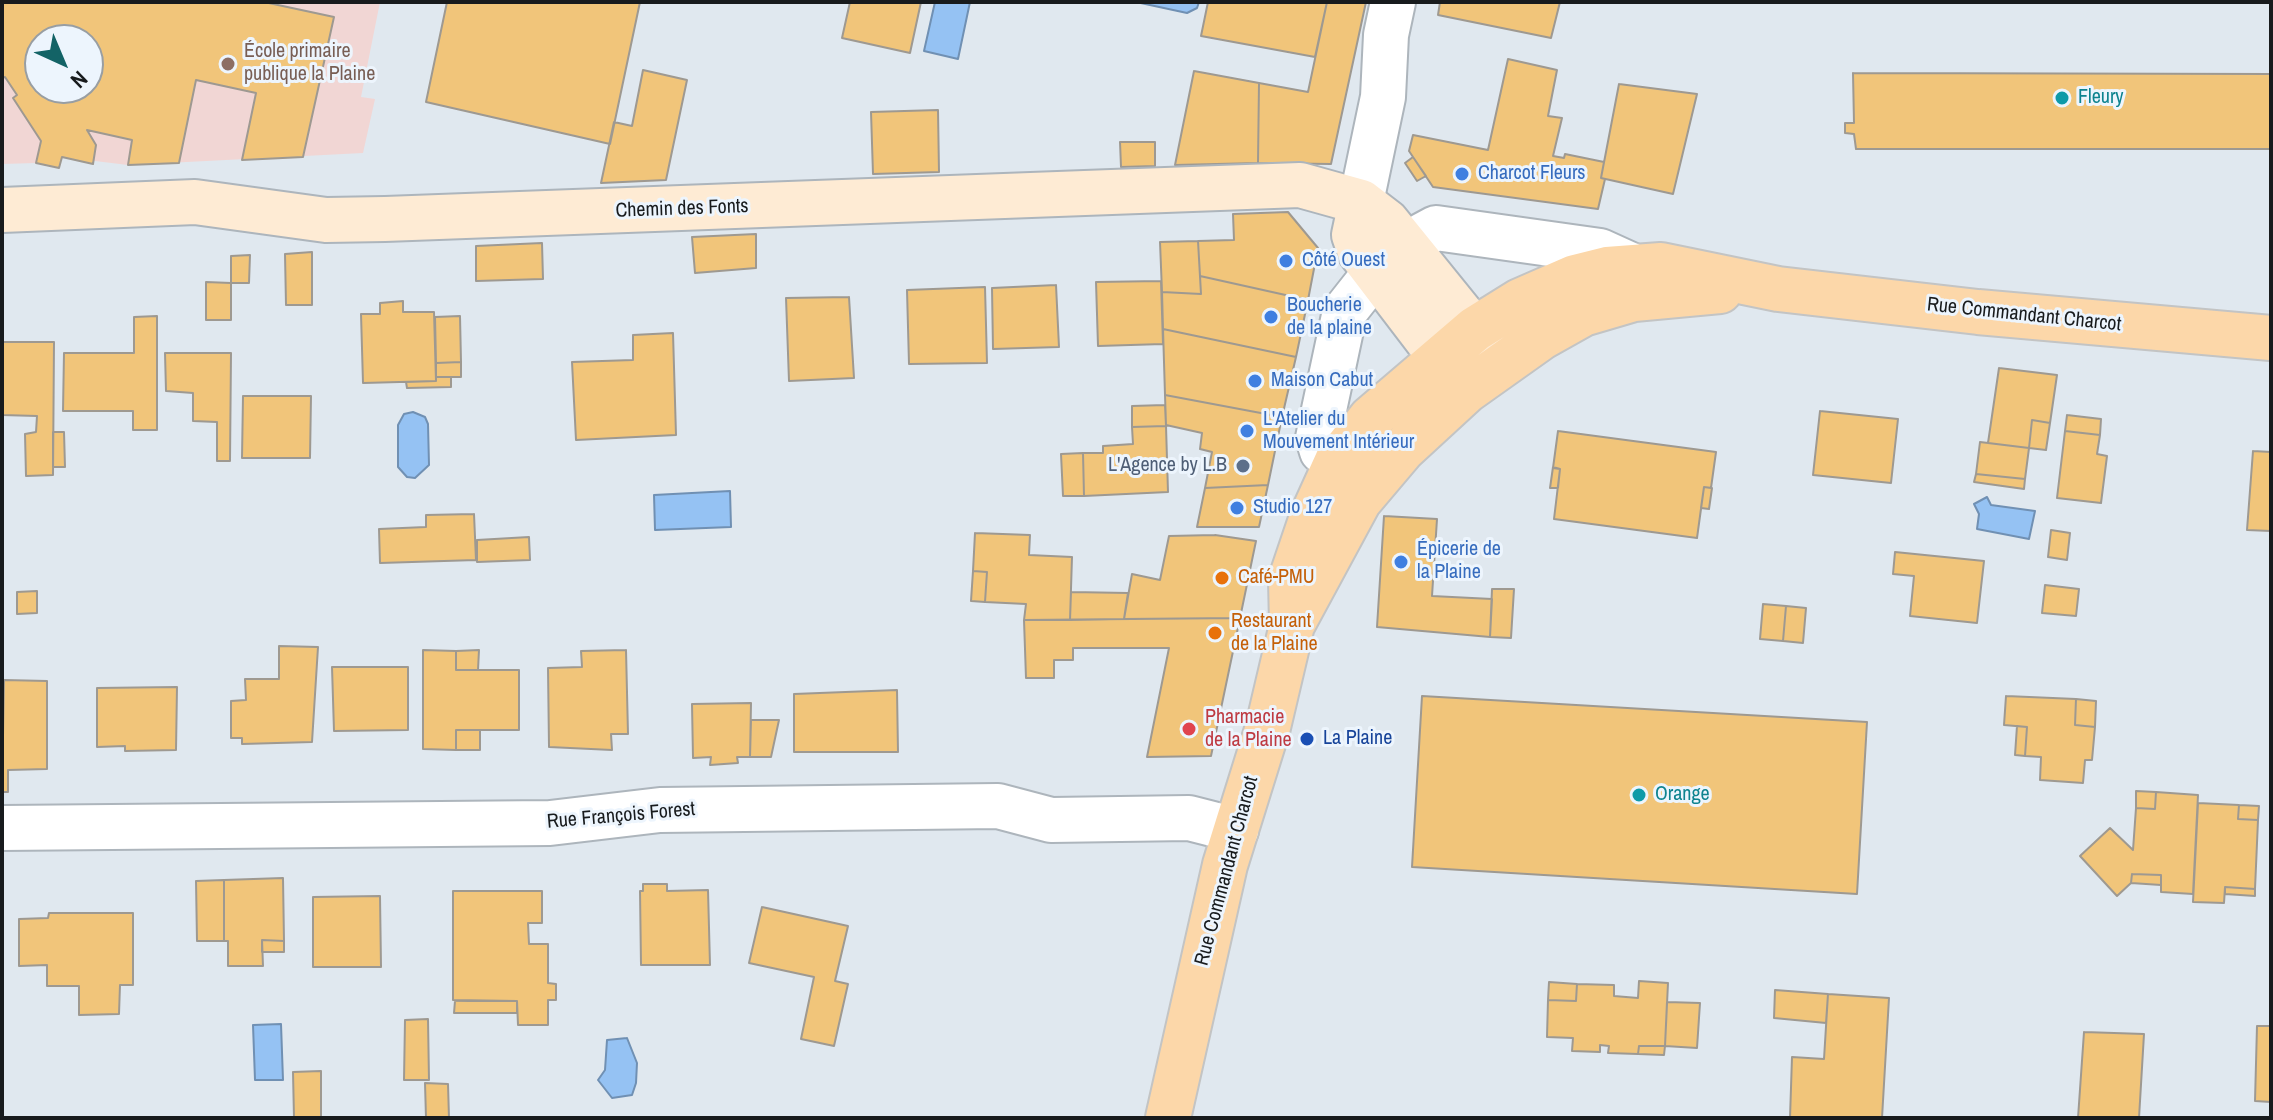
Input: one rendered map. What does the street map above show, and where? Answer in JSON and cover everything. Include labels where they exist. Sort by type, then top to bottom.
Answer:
[{"type":"main road","name":"Rue Commandant Charcot","points":[[1168,1118],[1206,940],[1268,727],[1292,625],[1343,526],[1403,449],[1453,374],[1475,329],[1520,301],[1575,277],[1633,266],[1661,265],[1778,289],[1978,312],[2271,338]]},
{"type":"main road","name":"Rue Commandant Charcot","points":[[1292,625],[1291,579],[1321,493],[1337,461],[1371,418],[1453,374],[1542,337],[1583,314],[1634,299],[1778,289]]},
{"type":"street","points":[[1393,2],[1386,35],[1383,97],[1361,202],[1387,222],[1392,260],[1453,374]]},
{"type":"street","name":"Chemin des Fonts","points":[[2,210],[195,202],[326,220],[385,219],[1300,185],[1361,202]]},
{"type":"street","name":"Rue Commandant Charcot","points":[[1337,461],[1322,451],[1318,438],[1345,311],[1392,260],[1436,228],[1600,251],[1633,266]]},
{"type":"street","points":[[1392,260],[1475,329]]},
{"type":"street","name":"Rue François Forest","points":[[2,828],[550,823],[660,810],[998,806],[1051,820],[1189,818],[1236,830]]},
{"type":"shaded area","name":"École primaire publique la Plaine","points":[[2,2],[380,2],[361,97],[375,99],[363,153],[128,165],[62,157],[59,168],[36,163],[2,164]]},
{"type":"water","points":[[935,2],[970,2],[958,59],[924,51]]},
{"type":"water","points":[[1136,2],[1199,2],[1197,8],[1187,13]]},
{"type":"water","points":[[413,412],[425,417],[428,424],[429,465],[415,478],[407,477],[398,467],[398,425],[404,414]]},
{"type":"water","points":[[730,491],[731,527],[655,530],[654,495]]},
{"type":"water","points":[[1987,497],[1991,505],[2035,511],[2029,539],[1977,529],[1979,514],[1974,504]]},
{"type":"water","points":[[281,1024],[283,1080],[255,1080],[253,1025]]},
{"type":"water","points":[[627,1038],[637,1063],[636,1083],[632,1095],[612,1098],[598,1080],[605,1070],[607,1040]]},
{"type":"building","name":"École primaire publique la Plaine","points":[[2,2],[264,2],[334,17],[303,157],[242,160],[256,93],[196,80],[179,163],[128,165],[132,140],[87,130],[96,145],[93,164],[62,157],[59,168],[36,163],[41,141],[13,98],[17,95],[5,77],[2,78]]},
{"type":"building","points":[[447,2],[640,2],[610,144],[426,102]]},
{"type":"building","points":[[850,2],[921,2],[910,53],[842,38]]},
{"type":"building","points":[[1208,2],[1327,2],[1315,57],[1201,36]]},
{"type":"building","points":[[1327,2],[1366,2],[1331,164],[1258,163],[1259,83],[1308,92]]},
{"type":"building","points":[[1440,2],[1560,2],[1551,38],[1438,15]]},
{"type":"building","points":[[1508,59],[1557,70],[1548,116],[1562,118],[1553,156],[1564,158],[1565,154],[1604,162],[1601,178],[1605,179],[1598,209],[1433,187],[1409,151],[1413,135],[1488,150]]},
{"type":"building","points":[[643,70],[687,80],[666,180],[601,183],[614,122],[632,126]]},
{"type":"building","points":[[1194,71],[1259,83],[1258,163],[1175,165]]},
{"type":"building","name":"Fleury","points":[[1853,73],[2271,74],[2271,149],[1856,149],[1854,134],[1845,133],[1845,123],[1854,123]]},
{"type":"building","points":[[1619,84],[1697,94],[1673,194],[1601,178]]},
{"type":"building","points":[[938,110],[939,172],[873,174],[871,112]]},
{"type":"building","points":[[1120,142],[1155,142],[1155,166],[1121,167]]},
{"type":"building","points":[[1413,157],[1426,176],[1417,181],[1405,163]]},
{"type":"building","points":[[1288,212],[1318,248],[1308,300],[1200,276],[1198,241],[1234,240],[1233,214]]},
{"type":"building","points":[[756,234],[756,268],[695,273],[692,237]]},
{"type":"building","points":[[1198,241],[1201,294],[1162,292],[1160,242]]},
{"type":"building","points":[[542,243],[543,279],[476,281],[476,246]]},
{"type":"building","points":[[312,252],[312,305],[286,305],[285,254]]},
{"type":"building","points":[[250,255],[249,283],[231,283],[231,256]]},
{"type":"building","points":[[1200,276],[1308,300],[1296,357],[1163,329],[1162,292],[1201,294]]},
{"type":"building","points":[[1161,281],[1163,344],[1098,346],[1096,282]]},
{"type":"building","points":[[206,282],[231,283],[231,320],[206,320]]},
{"type":"building","points":[[1056,285],[1059,347],[993,349],[992,288]]},
{"type":"building","points":[[985,287],[987,363],[909,364],[907,290]]},
{"type":"building","points":[[849,297],[854,378],[789,381],[786,298]]},
{"type":"building","points":[[403,301],[403,312],[434,312],[436,381],[363,383],[361,314],[380,314],[380,303]]},
{"type":"building","points":[[157,316],[157,430],[133,430],[133,411],[63,411],[64,353],[134,353],[134,317]]},
{"type":"building","points":[[460,316],[461,362],[436,363],[435,317]]},
{"type":"building","points":[[1163,329],[1296,357],[1282,417],[1165,395]]},
{"type":"building","points":[[673,333],[676,435],[576,440],[572,362],[633,360],[633,335]]},
{"type":"building","points":[[2,342],[54,342],[53,475],[26,476],[25,434],[36,432],[37,416],[2,415]]},
{"type":"building","points":[[165,353],[231,353],[230,461],[217,461],[217,422],[193,421],[193,393],[166,391]]},
{"type":"building","points":[[461,362],[461,377],[436,377],[436,363]]},
{"type":"building","points":[[1999,368],[2057,375],[2050,423],[2032,420],[2029,448],[1988,443]]},
{"type":"building","points":[[436,377],[451,377],[451,387],[407,388],[406,382],[436,381]]},
{"type":"building","points":[[1165,395],[1282,417],[1268,485],[1205,488],[1212,452],[1200,449],[1202,433],[1166,425]]},
{"type":"building","points":[[243,396],[311,396],[310,458],[242,458]]},
{"type":"building","points":[[1165,405],[1166,426],[1132,427],[1132,406]]},
{"type":"building","points":[[1820,411],[1898,419],[1891,483],[1813,475]]},
{"type":"building","points":[[2067,415],[2101,419],[2100,435],[2065,431]]},
{"type":"building","points":[[2032,420],[2050,423],[2046,450],[2029,448]]},
{"type":"building","points":[[1166,426],[1168,492],[1084,496],[1083,453],[1103,453],[1103,446],[1133,444],[1132,427]]},
{"type":"building","points":[[1558,431],[1716,452],[1711,488],[1704,487],[1697,538],[1554,519],[1560,469],[1553,468]]},
{"type":"building","points":[[2065,431],[2100,435],[2097,454],[2107,456],[2101,503],[2057,498]]},
{"type":"building","points":[[53,432],[64,432],[65,467],[53,467]]},
{"type":"building","points":[[1980,442],[2029,448],[2025,479],[1976,474]]},
{"type":"building","points":[[2253,451],[2271,452],[2271,531],[2247,530]]},
{"type":"building","points":[[1083,453],[1084,496],[1063,496],[1061,454]]},
{"type":"building","points":[[1553,467],[1560,469],[1558,488],[1550,488]]},
{"type":"building","points":[[1976,474],[2025,479],[2024,489],[1974,482]]},
{"type":"building","points":[[1268,485],[1259,527],[1197,527],[1205,488]]},
{"type":"building","points":[[1704,487],[1712,488],[1709,509],[1701,508]]},
{"type":"building","points":[[474,514],[476,560],[380,563],[379,529],[426,527],[426,515]]},
{"type":"building","points":[[1384,516],[1437,519],[1432,596],[1492,599],[1490,637],[1377,627]]},
{"type":"building","points":[[2051,530],[2070,533],[2067,560],[2048,557]]},
{"type":"building","points":[[975,533],[1030,535],[1029,555],[1072,557],[1070,620],[1024,620],[1026,604],[985,602],[987,572],[973,571]]},
{"type":"building","points":[[1215,535],[1256,541],[1240,618],[1124,619],[1132,574],[1160,580],[1169,536]]},
{"type":"building","points":[[529,537],[530,560],[477,562],[477,540]]},
{"type":"building","points":[[1895,552],[1984,561],[1977,623],[1910,616],[1914,576],[1893,574]]},
{"type":"building","points":[[973,571],[987,572],[985,602],[971,601]]},
{"type":"building","points":[[2045,585],[2079,589],[2076,616],[2042,613]]},
{"type":"building","points":[[1492,589],[1514,589],[1511,638],[1490,637]]},
{"type":"building","points":[[37,591],[37,613],[17,614],[17,592]]},
{"type":"building","points":[[1071,592],[1128,593],[1124,619],[1070,620]]},
{"type":"building","points":[[1763,604],[1786,606],[1783,641],[1760,639]]},
{"type":"building","points":[[1786,606],[1806,608],[1803,643],[1783,641]]},
{"type":"building","points":[[1240,618],[1211,756],[1147,757],[1169,648],[1073,648],[1073,660],[1054,660],[1054,678],[1026,678],[1024,620]]},
{"type":"building","points":[[279,646],[318,647],[312,742],[242,744],[242,738],[231,738],[231,701],[246,700],[245,679],[279,679]]},
{"type":"building","points":[[423,650],[456,651],[456,670],[519,670],[519,730],[456,730],[456,750],[423,749]]},
{"type":"building","points":[[479,650],[478,670],[456,670],[456,651]]},
{"type":"building","points":[[626,650],[628,734],[611,734],[612,750],[549,747],[548,668],[582,667],[581,651]]},
{"type":"building","points":[[332,667],[408,667],[408,730],[334,731]]},
{"type":"building","points":[[4,680],[47,681],[47,769],[8,770],[8,792],[2,792]]},
{"type":"building","points":[[177,687],[176,750],[125,751],[125,746],[97,747],[97,688]]},
{"type":"building","points":[[897,690],[898,752],[794,752],[794,694]]},
{"type":"building","name":"Orange","points":[[1422,696],[1867,722],[1857,894],[1412,867]]},
{"type":"building","points":[[2006,696],[2076,699],[2075,725],[2095,727],[2092,760],[2085,760],[2083,783],[2040,780],[2041,757],[2025,756],[2027,727],[2004,725]]},
{"type":"building","points":[[2076,699],[2096,701],[2095,727],[2075,725]]},
{"type":"building","points":[[751,703],[750,757],[737,757],[738,763],[710,765],[711,757],[693,758],[692,704]]},
{"type":"building","points":[[751,720],[779,720],[771,757],[750,757]]},
{"type":"building","points":[[2017,726],[2027,727],[2025,756],[2015,755]]},
{"type":"building","points":[[456,730],[480,730],[480,750],[456,750]]},
{"type":"building","points":[[2136,791],[2156,792],[2155,809],[2136,808]]},
{"type":"building","points":[[2156,792],[2198,795],[2193,894],[2161,892],[2161,875],[2132,874],[2131,883],[2117,896],[2080,856],[2110,828],[2133,850],[2136,808],[2155,809]]},
{"type":"building","points":[[2198,803],[2239,805],[2238,819],[2258,820],[2255,889],[2225,887],[2224,903],[2193,902]]},
{"type":"building","points":[[2239,805],[2259,806],[2258,820],[2238,819]]},
{"type":"building","points":[[2132,874],[2161,875],[2161,885],[2131,883]]},
{"type":"building","points":[[283,878],[284,941],[262,940],[263,966],[228,966],[228,941],[224,941],[224,880]]},
{"type":"building","points":[[224,880],[224,941],[197,941],[196,881]]},
{"type":"building","points":[[643,884],[667,884],[667,891],[708,890],[710,965],[641,965],[640,891],[643,891]]},
{"type":"building","points":[[2225,887],[2255,889],[2255,896],[2225,894]]},
{"type":"building","points":[[453,891],[542,891],[542,923],[528,923],[529,944],[548,944],[548,983],[556,984],[556,1000],[548,1000],[548,1025],[518,1025],[517,1001],[453,1000]]},
{"type":"building","points":[[380,896],[381,967],[313,967],[313,897]]},
{"type":"building","points":[[762,907],[848,926],[835,981],[848,984],[834,1046],[801,1039],[814,977],[749,963]]},
{"type":"building","points":[[49,913],[133,913],[133,985],[120,985],[119,1014],[79,1015],[79,986],[47,986],[47,965],[19,966],[19,919],[48,918]]},
{"type":"building","points":[[262,940],[284,941],[284,952],[262,952]]},
{"type":"building","points":[[1639,981],[1668,983],[1665,1046],[1639,1046],[1638,1054],[1608,1053],[1609,1046],[1600,1045],[1600,1052],[1572,1051],[1573,1038],[1547,1037],[1548,1000],[1576,1001],[1577,984],[1614,985],[1614,996],[1638,998]]},
{"type":"building","points":[[1549,982],[1577,984],[1576,1001],[1548,1000]]},
{"type":"building","points":[[1775,990],[1828,994],[1826,1023],[1774,1018]]},
{"type":"building","points":[[1828,994],[1889,998],[1882,1118],[1790,1118],[1792,1057],[1824,1059]]},
{"type":"building","points":[[455,1001],[517,1001],[517,1013],[454,1013]]},
{"type":"building","points":[[1667,1002],[1700,1003],[1697,1048],[1665,1046]]},
{"type":"building","points":[[428,1019],[429,1080],[404,1080],[405,1020]]},
{"type":"building","points":[[2257,1026],[2271,1026],[2271,1102],[2255,1101]]},
{"type":"building","points":[[2084,1032],[2144,1034],[2139,1118],[2078,1118]]},
{"type":"building","points":[[1639,1046],[1665,1046],[1664,1055],[1638,1054]]},
{"type":"building","points":[[321,1071],[321,1118],[294,1118],[293,1072]]},
{"type":"building","points":[[425,1083],[448,1084],[449,1118],[426,1118]]},
{"type":"place","name":"École primaire publique la Plaine","points":[[228,64]]},
{"type":"place","name":"Fleury","points":[[2062,98]]},
{"type":"place","name":"Charcot Fleurs","points":[[1462,174]]},
{"type":"place","name":"Côté Ouest","points":[[1286,261]]},
{"type":"place","name":"Boucherie de la plaine","points":[[1271,317]]},
{"type":"place","name":"Maison Cabut","points":[[1255,381]]},
{"type":"place","name":"L'Atelier du Mouvement Intérieur","points":[[1247,431]]},
{"type":"place","name":"L'Agence by L.B","points":[[1243,466]]},
{"type":"place","name":"Studio 127","points":[[1237,508]]},
{"type":"place","name":"Épicerie de la Plaine","points":[[1401,562]]},
{"type":"place","name":"Café-PMU","points":[[1222,578]]},
{"type":"place","name":"Restaurant de la Plaine","points":[[1215,633]]},
{"type":"place","name":"Pharmacie de la Plaine","points":[[1189,729]]},
{"type":"place","name":"La Plaine","points":[[1307,739]]},
{"type":"place","name":"Orange","points":[[1639,795]]}]
